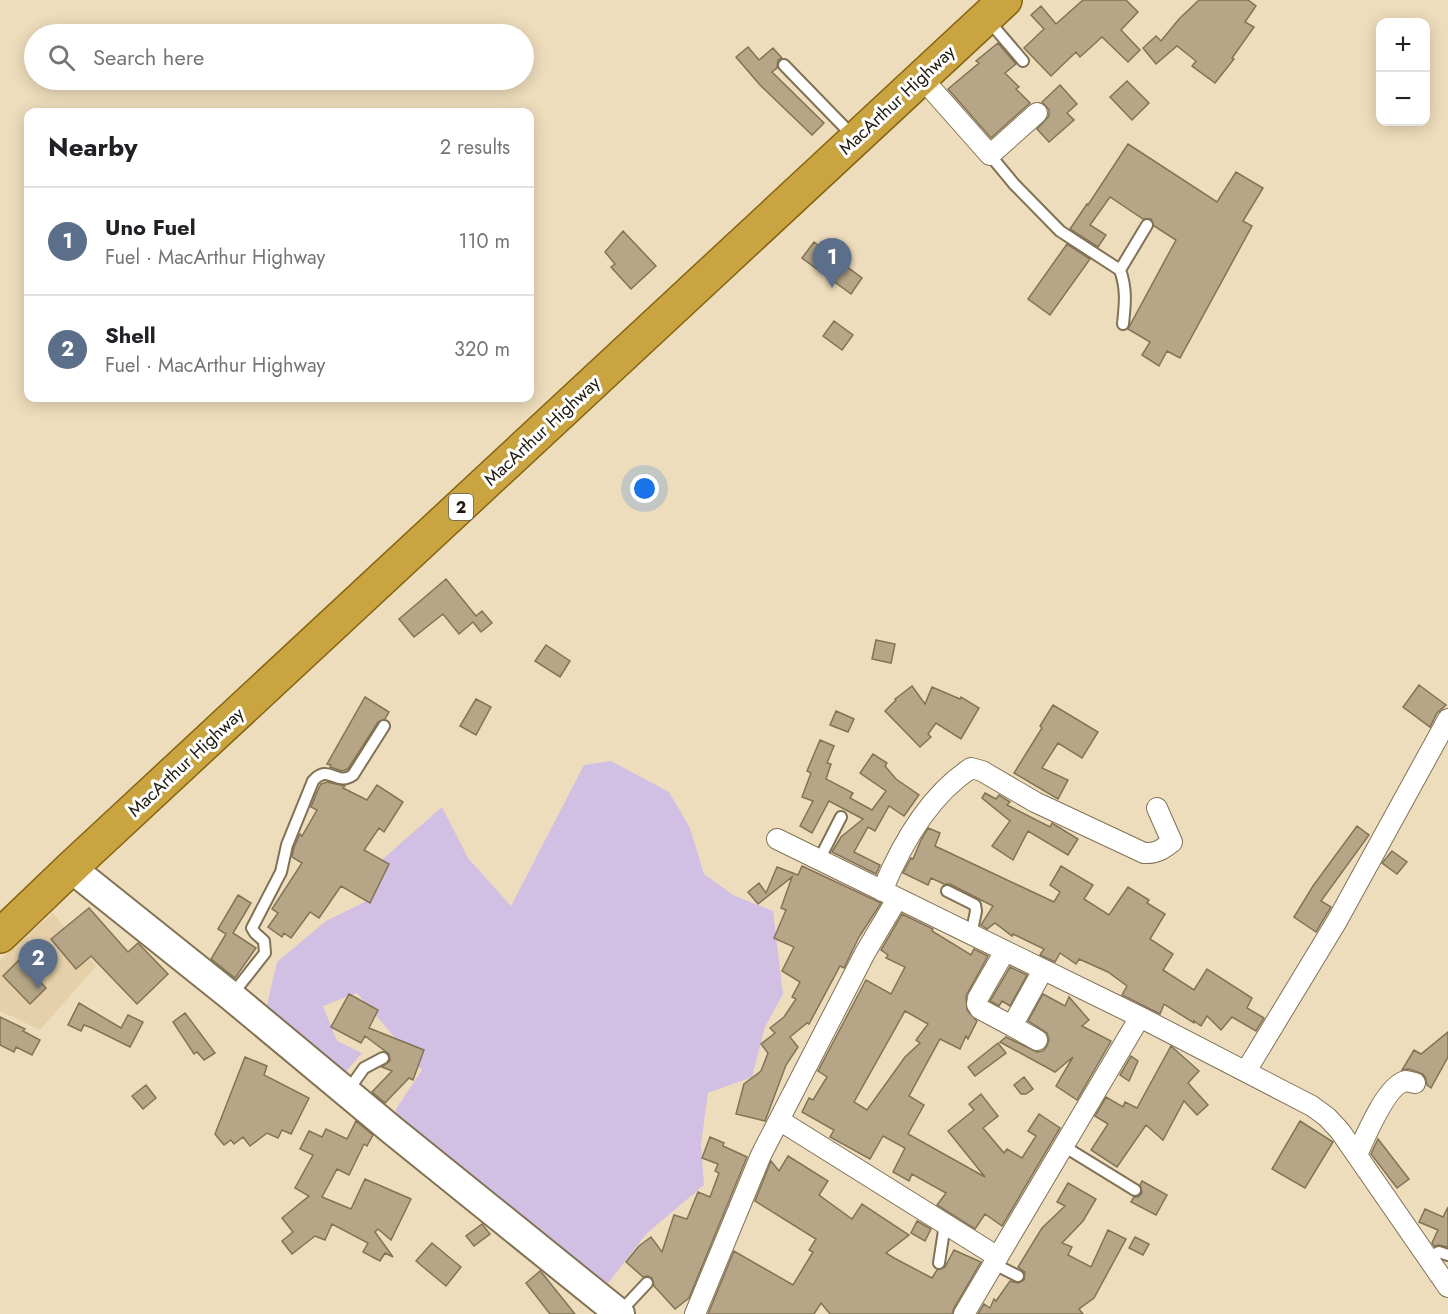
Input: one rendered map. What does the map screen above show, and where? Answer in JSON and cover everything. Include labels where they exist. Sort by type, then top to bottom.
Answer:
[{"type":"highway","name":"MacArthur Highway","points":[[0,936],[995,9]]},
{"type":"main road","points":[[71,868],[620,1313]]},
{"type":"street","points":[[921,77],[990,155],[1037,113]]},
{"type":"street","points":[[1246,1071],[1336,921],[1448,719]]},
{"type":"street","points":[[694,1314],[748,1181],[865,953],[890,895],[906,840],[945,789],[971,768],[982,771],[1035,802],[1144,853],[1152,854],[1172,842],[1157,808]]},
{"type":"street","points":[[777,839],[1140,1017],[1299,1098],[1327,1117],[1340,1131],[1448,1287]]},
{"type":"street","points":[[1005,951],[978,998],[977,1004],[980,1009],[1037,1040]]},
{"type":"street","points":[[1012,1026],[1043,970]]},
{"type":"street","points":[[964,1314],[1140,1017]]},
{"type":"street","points":[[1357,1155],[1394,1086],[1406,1081],[1415,1083]]},
{"type":"street","points":[[779,1120],[945,1224],[996,1261]]},
{"type":"lane","points":[[995,9],[1023,61]]},
{"type":"lane","points":[[784,65],[856,138]]},
{"type":"lane","points":[[990,155],[1014,184],[1060,231],[1120,270],[1126,296],[1124,324]]},
{"type":"lane","points":[[1120,270],[1147,225]]},
{"type":"lane","points":[[231,996],[265,953],[264,941],[252,928],[281,872],[287,845],[313,781],[325,774],[347,780],[353,775],[384,726]]},
{"type":"lane","points":[[819,860],[841,817]]},
{"type":"lane","points":[[947,891],[975,905],[971,935]]},
{"type":"lane","points":[[347,1092],[364,1068],[383,1058]]},
{"type":"lane","points":[[1065,1147],[1135,1190]]},
{"type":"lane","points":[[939,1263],[945,1224]]},
{"type":"lane","points":[[1428,1258],[1439,1252],[1448,1255]]},
{"type":"lane","points":[[996,1261],[1018,1276]]},
{"type":"lane","points":[[620,1313],[647,1283]]},
{"type":"shaded area","points":[[611,761],[669,792],[690,828],[704,874],[733,895],[773,911],[783,994],[765,1027],[752,1077],[708,1093],[701,1144],[704,1185],[646,1234],[606,1286],[398,1121],[396,1109],[422,1070],[357,993],[323,1006],[337,1041],[362,1053],[343,1075],[266,1009],[277,962],[326,921],[369,900],[376,865],[442,807],[468,858],[511,906],[584,765]]},
{"type":"shaded area","points":[[53,913],[96,966],[40,1030],[0,1011],[0,960]]},
{"type":"building","points":[[1083,0],[1126,0],[1138,12],[1121,30],[1140,50],[1128,62],[1102,37],[1080,57],[1076,52],[1051,76],[1024,48],[1044,29],[1031,15],[1041,6],[1056,24]]},
{"type":"building","points":[[1199,0],[1248,0],[1256,6],[1245,22],[1254,27],[1232,58],[1234,59],[1215,83],[1192,66],[1196,61],[1177,46],[1156,64],[1143,48],[1156,36],[1161,41]]},
{"type":"building","points":[[998,43],[1016,64],[1005,73],[1030,103],[991,138],[948,89],[979,63],[976,61]]},
{"type":"building","points":[[748,47],[759,60],[773,48],[782,58],[778,60],[777,68],[772,72],[824,123],[812,135],[760,85],[736,57]]},
{"type":"building","points":[[1127,81],[1149,103],[1132,120],[1110,97]]},
{"type":"building","points":[[1060,85],[1077,104],[1067,113],[1074,120],[1049,142],[1037,129],[1049,116],[1049,110],[1042,102]]},
{"type":"building","points":[[1128,144],[1217,202],[1236,172],[1263,188],[1243,221],[1252,226],[1180,358],[1167,351],[1159,366],[1142,355],[1150,342],[1128,329],[1176,240],[1154,226],[1151,219],[1143,219],[1110,197],[1090,225],[1106,235],[1098,247],[1070,229]]},
{"type":"building","points":[[623,231],[656,266],[631,289],[611,267],[615,264],[605,252]]},
{"type":"building","points":[[814,242],[862,278],[851,294],[802,258]]},
{"type":"building","points":[[1067,244],[1090,259],[1050,315],[1028,299]]},
{"type":"building","points":[[834,321],[853,335],[842,350],[823,336]]},
{"type":"building","points":[[446,579],[476,616],[482,611],[492,623],[481,632],[473,622],[459,634],[443,614],[414,637],[399,619]]},
{"type":"building","points":[[876,640],[895,644],[891,663],[872,659]]},
{"type":"building","points":[[546,645],[570,661],[560,677],[535,661]]},
{"type":"building","points":[[1419,685],[1446,705],[1437,713],[1430,727],[1403,707]]},
{"type":"building","points":[[912,686],[925,704],[932,687],[960,699],[961,697],[979,708],[961,739],[936,723],[928,734],[931,737],[920,747],[885,711],[895,699]]},
{"type":"building","points":[[365,697],[389,712],[385,719],[378,722],[348,769],[342,771],[330,767],[331,765],[327,764]]},
{"type":"building","points":[[476,699],[491,707],[476,735],[460,726]]},
{"type":"building","points":[[1053,705],[1098,732],[1082,758],[1058,743],[1042,768],[1068,780],[1058,799],[1014,773],[1042,728],[1040,726]]},
{"type":"building","points":[[836,711],[854,719],[848,732],[830,725]]},
{"type":"building","points":[[820,740],[834,746],[827,763],[831,764],[826,779],[853,793],[850,798],[872,810],[886,791],[860,773],[873,754],[887,763],[885,766],[896,779],[919,795],[904,816],[889,806],[875,831],[868,827],[854,852],[880,865],[876,874],[832,852],[841,837],[863,819],[829,801],[812,833],[800,826],[813,801],[802,797],[811,773],[807,771]]},
{"type":"building","points":[[327,782],[345,786],[343,788],[367,800],[377,785],[403,802],[384,832],[379,828],[364,850],[389,864],[370,903],[341,886],[319,918],[310,912],[291,938],[284,933],[282,937],[268,927],[278,913],[272,909],[302,863],[292,857],[294,847],[317,810],[311,807],[321,784]]},
{"type":"building","points":[[985,793],[996,799],[999,795],[1010,802],[1007,805],[1050,827],[1052,823],[1078,839],[1068,855],[1028,831],[1013,860],[992,846],[1010,821],[982,798]]},
{"type":"building","points":[[1357,826],[1369,835],[1321,901],[1331,907],[1316,932],[1294,917],[1313,886]]},
{"type":"building","points":[[928,828],[940,833],[935,846],[1054,902],[1060,892],[1050,885],[1061,866],[1093,885],[1084,899],[1109,915],[1128,887],[1149,900],[1147,903],[1165,914],[1150,939],[1173,954],[1163,970],[1194,990],[1207,969],[1252,998],[1247,1008],[1264,1018],[1256,1031],[1232,1017],[1221,1030],[1207,1016],[1201,1026],[1164,1004],[1160,1014],[1122,995],[1127,986],[1108,972],[1079,959],[1076,964],[1060,953],[1055,962],[1040,955],[1044,949],[1013,934],[1012,936],[995,923],[987,929],[981,925],[993,906],[950,884],[944,884],[931,878],[928,885],[903,873],[911,858],[913,859]]},
{"type":"building","points":[[1392,851],[1407,862],[1397,874],[1382,863]]},
{"type":"building","points":[[802,866],[881,903],[859,937],[844,968],[840,966],[809,1024],[807,1023],[790,1037],[798,1047],[786,1065],[765,1121],[736,1114],[744,1084],[761,1071],[768,1053],[761,1044],[775,1033],[770,1028],[784,1017],[796,999],[792,997],[800,982],[782,971],[794,947],[774,938],[786,910],[781,908],[792,877],[758,904],[748,892],[759,883],[766,893],[777,867],[798,875]]},
{"type":"building","points":[[238,895],[251,903],[233,933],[256,948],[235,978],[211,959],[226,934],[218,929]]},
{"type":"building","points":[[89,908],[128,952],[138,943],[168,974],[137,1004],[91,956],[76,969],[51,939]]},
{"type":"building","points":[[902,914],[933,929],[932,931],[971,955],[974,949],[988,956],[966,996],[967,1010],[977,1021],[960,1049],[940,1039],[909,1096],[924,1105],[908,1134],[985,1177],[948,1131],[974,1110],[969,1104],[981,1094],[998,1116],[983,1128],[1004,1153],[1007,1149],[1022,1158],[1036,1136],[1028,1131],[1039,1114],[1060,1128],[1002,1226],[985,1214],[975,1229],[937,1205],[946,1193],[912,1174],[909,1181],[893,1172],[905,1148],[883,1136],[870,1159],[830,1137],[834,1130],[802,1112],[809,1098],[813,1100],[827,1077],[818,1071],[866,980],[891,994],[905,967],[886,958],[888,955],[881,950]],"holes":[[[905,1011],[928,1024],[916,1040],[920,1043],[905,1057],[867,1110],[854,1102]]]},
{"type":"building","points":[[19,960],[46,988],[30,1004],[3,976]]},
{"type":"building","points":[[1010,967],[1027,975],[1010,1006],[1002,1001],[999,1006],[990,1001]]},
{"type":"building","points":[[349,994],[378,1010],[369,1028],[424,1050],[413,1080],[409,1078],[385,1103],[372,1092],[392,1071],[382,1067],[390,1061],[389,1054],[365,1036],[361,1043],[331,1027]]},
{"type":"building","points":[[1043,994],[1065,1006],[1069,997],[1089,1020],[1082,1026],[1111,1041],[1077,1100],[1056,1086],[1073,1057],[1055,1072],[1000,1042],[1006,1037],[1037,1052],[1043,1051],[1049,1040],[1047,1033],[1028,1021]]},
{"type":"building","points":[[79,1003],[121,1028],[128,1015],[143,1022],[130,1047],[84,1025],[81,1031],[68,1025]]},
{"type":"building","points":[[185,1013],[215,1053],[204,1060],[197,1052],[194,1054],[173,1022]]},
{"type":"building","points":[[0,1017],[25,1029],[23,1031],[40,1040],[32,1055],[16,1047],[14,1052],[0,1045]]},
{"type":"building","points":[[1448,1032],[1448,1057],[1431,1088],[1427,1085],[1423,1074],[1409,1069],[1402,1070],[1414,1050],[1421,1054]]},
{"type":"building","points":[[998,1043],[1006,1053],[975,1076],[968,1067]]},
{"type":"building","points":[[1171,1046],[1199,1071],[1188,1083],[1208,1105],[1197,1115],[1184,1101],[1163,1140],[1146,1125],[1117,1167],[1091,1150],[1108,1124],[1095,1116],[1106,1097],[1123,1107],[1125,1102],[1137,1108]]},
{"type":"building","points":[[1131,1056],[1138,1061],[1129,1081],[1120,1075]]},
{"type":"building","points":[[245,1057],[267,1066],[264,1075],[309,1098],[291,1134],[282,1130],[278,1138],[267,1133],[250,1146],[243,1137],[234,1144],[231,1140],[224,1145],[215,1134]]},
{"type":"building","points":[[1024,1077],[1033,1089],[1026,1094],[1021,1094],[1014,1085]]},
{"type":"building","points":[[146,1085],[156,1098],[143,1109],[132,1096]]},
{"type":"building","points":[[356,1121],[373,1135],[367,1146],[364,1144],[349,1175],[337,1169],[322,1197],[351,1209],[365,1179],[411,1199],[391,1240],[378,1229],[375,1232],[393,1257],[385,1253],[380,1261],[363,1252],[368,1243],[332,1224],[325,1240],[315,1236],[292,1254],[282,1241],[293,1232],[282,1218],[309,1196],[295,1188],[313,1155],[300,1149],[309,1131],[322,1137],[326,1129],[347,1139]]},
{"type":"building","points":[[1300,1121],[1333,1142],[1305,1188],[1272,1169]]},
{"type":"building","points":[[710,1137],[747,1157],[689,1298],[675,1309],[654,1286],[652,1278],[643,1277],[626,1262],[639,1246],[651,1237],[662,1252],[674,1215],[687,1219],[698,1192],[710,1197],[719,1173],[715,1171],[718,1164],[702,1158]]},
{"type":"building","points":[[1378,1139],[1409,1179],[1397,1188],[1371,1154]]},
{"type":"building","points":[[788,1156],[828,1181],[819,1195],[852,1219],[862,1204],[909,1235],[886,1253],[894,1258],[932,1278],[937,1270],[945,1267],[954,1250],[981,1262],[952,1314],[830,1314],[821,1303],[814,1314],[708,1314],[734,1251],[793,1285],[813,1252],[809,1250],[816,1239],[755,1201],[771,1161],[779,1171]]},
{"type":"building","points":[[1142,1181],[1167,1195],[1156,1215],[1131,1202],[1134,1197],[1142,1193],[1140,1185]]},
{"type":"building","points":[[1068,1183],[1096,1199],[1083,1221],[1062,1243],[1072,1247],[1068,1255],[1091,1267],[1108,1230],[1126,1239],[1094,1298],[1079,1309],[1083,1314],[978,1314],[984,1304],[990,1308],[994,1299],[996,1301],[1010,1281],[1018,1283],[1024,1280],[1025,1272],[1018,1267],[1042,1228],[1065,1206],[1057,1202]]},
{"type":"building","points":[[1448,1207],[1448,1247],[1434,1246],[1432,1243],[1438,1230],[1419,1222],[1425,1209],[1443,1217]]},
{"type":"building","points":[[917,1221],[931,1229],[925,1241],[911,1233]]},
{"type":"building","points":[[482,1224],[490,1234],[474,1246],[466,1236]]},
{"type":"building","points":[[1135,1237],[1149,1244],[1143,1255],[1129,1248]]},
{"type":"building","points":[[432,1243],[461,1267],[446,1286],[416,1261]]},
{"type":"building","points":[[540,1271],[575,1314],[550,1314],[526,1283]]},
{"type":"place","name":"Uno Fuel","points":[[832,288]]},
{"type":"place","name":"Shell","points":[[38,989]]}]
